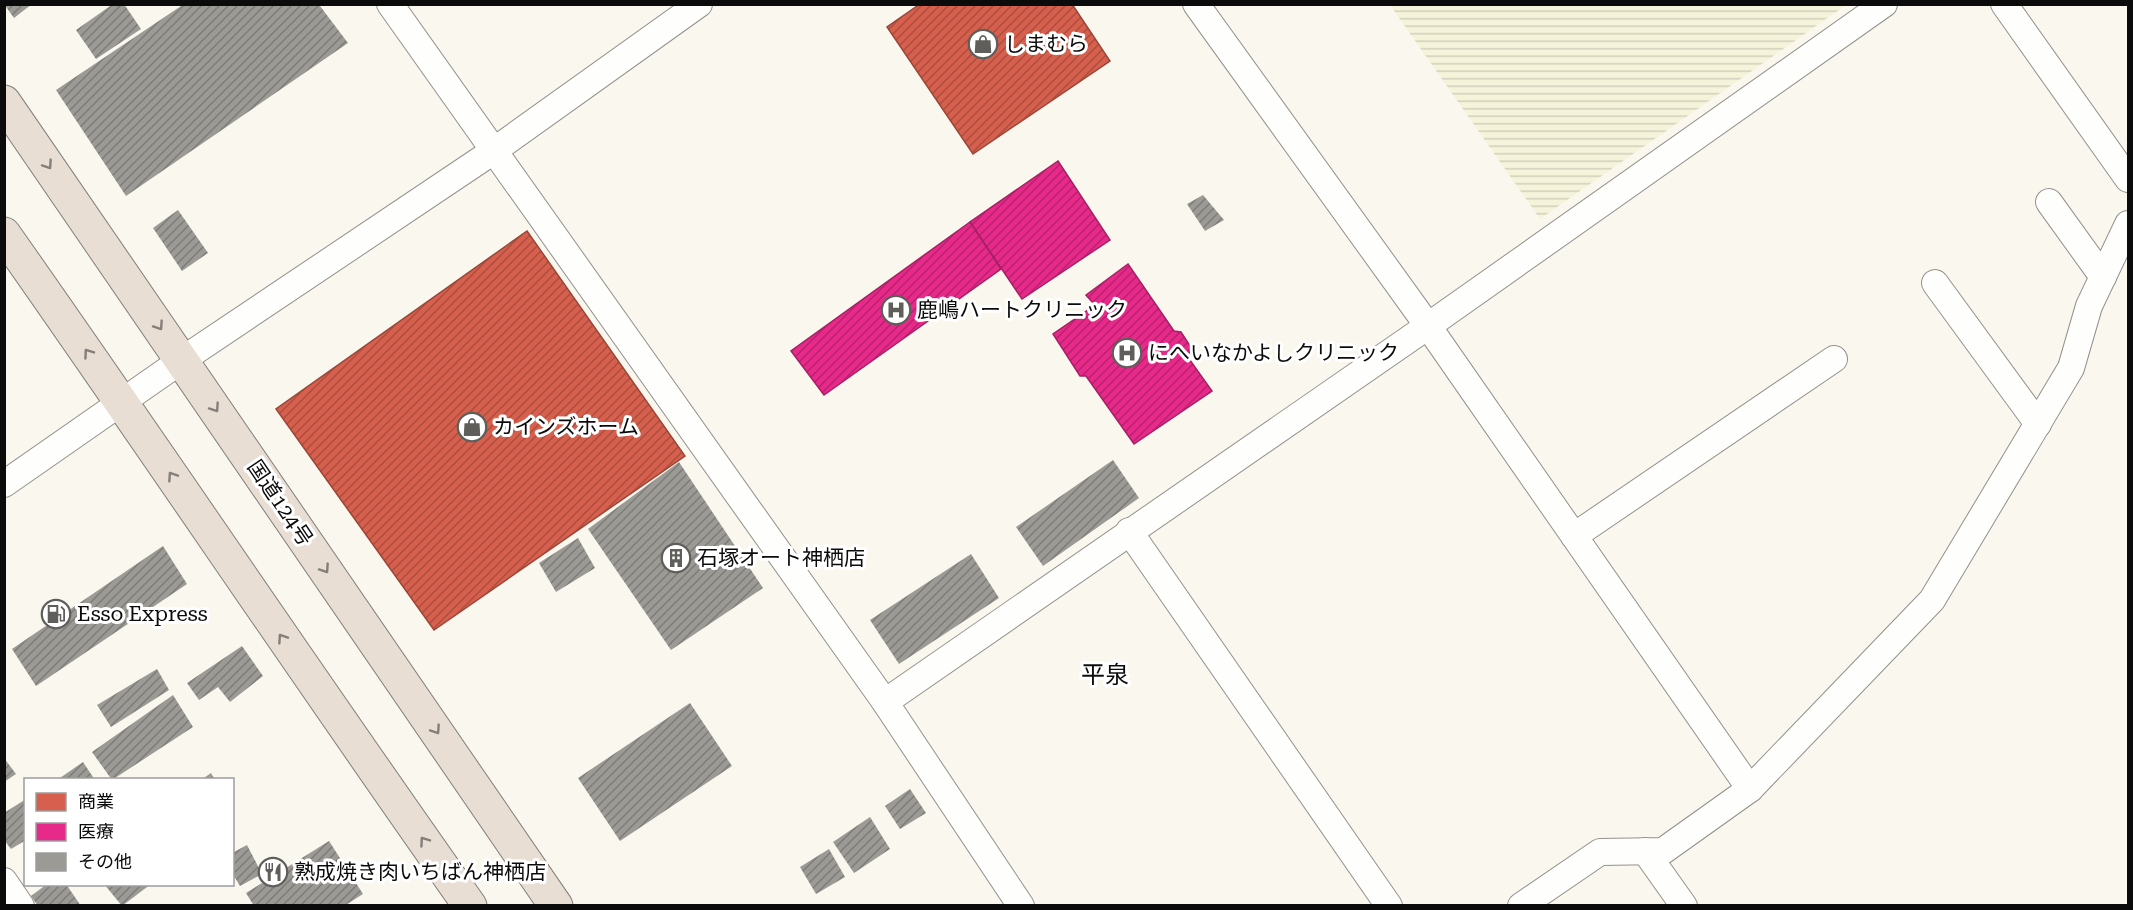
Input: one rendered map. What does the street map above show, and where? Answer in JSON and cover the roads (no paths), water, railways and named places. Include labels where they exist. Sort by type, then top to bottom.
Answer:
[{"type":"highway","name":"国道124号","points":[[4,102],[556,906]]},
{"type":"highway","points":[[4,234],[122,401],[314,686],[470,906]]},
{"type":"street","points":[[390,4],[492,152],[885,702],[1021,906]]},
{"type":"street","points":[[4,484],[182,360],[492,152],[699,4]]},
{"type":"street","points":[[1196,4],[1428,326],[1750,789]]},
{"type":"street","points":[[885,702],[1428,326],[1884,4]]},
{"type":"street","points":[[2004,4],[2128,179]]},
{"type":"street","points":[[2049,202],[2103,277]]},
{"type":"street","points":[[1521,906],[1599,852],[1663,851],[1750,789],[1932,600],[2071,368],[2089,306],[2128,225]]},
{"type":"street","points":[[1935,283],[2038,424]]},
{"type":"street","points":[[1574,536],[1834,359]]},
{"type":"street","points":[[1129,531],[1389,906]]},
{"type":"street","points":[[1645,852],[1684,906]]},
{"type":"street","points":[[4,882],[21,906]]},
{"type":"place","name":"しまむら","points":[[983,44]]},
{"type":"place","name":"鹿嶋ハートクリニック","points":[[896,310]]},
{"type":"place","name":"にへいなかよしクリニック","points":[[1127,353]]},
{"type":"place","name":"カインズホーム","points":[[472,427]]},
{"type":"place","name":"石塚オート神栖店","points":[[676,558]]},
{"type":"place","name":"Esso Express","points":[[56,614]]},
{"type":"place","name":"熟成焼き肉いちばん神栖店","points":[[273,872]]},
{"type":"district","name":"平泉","points":[[1105,675]]}]
